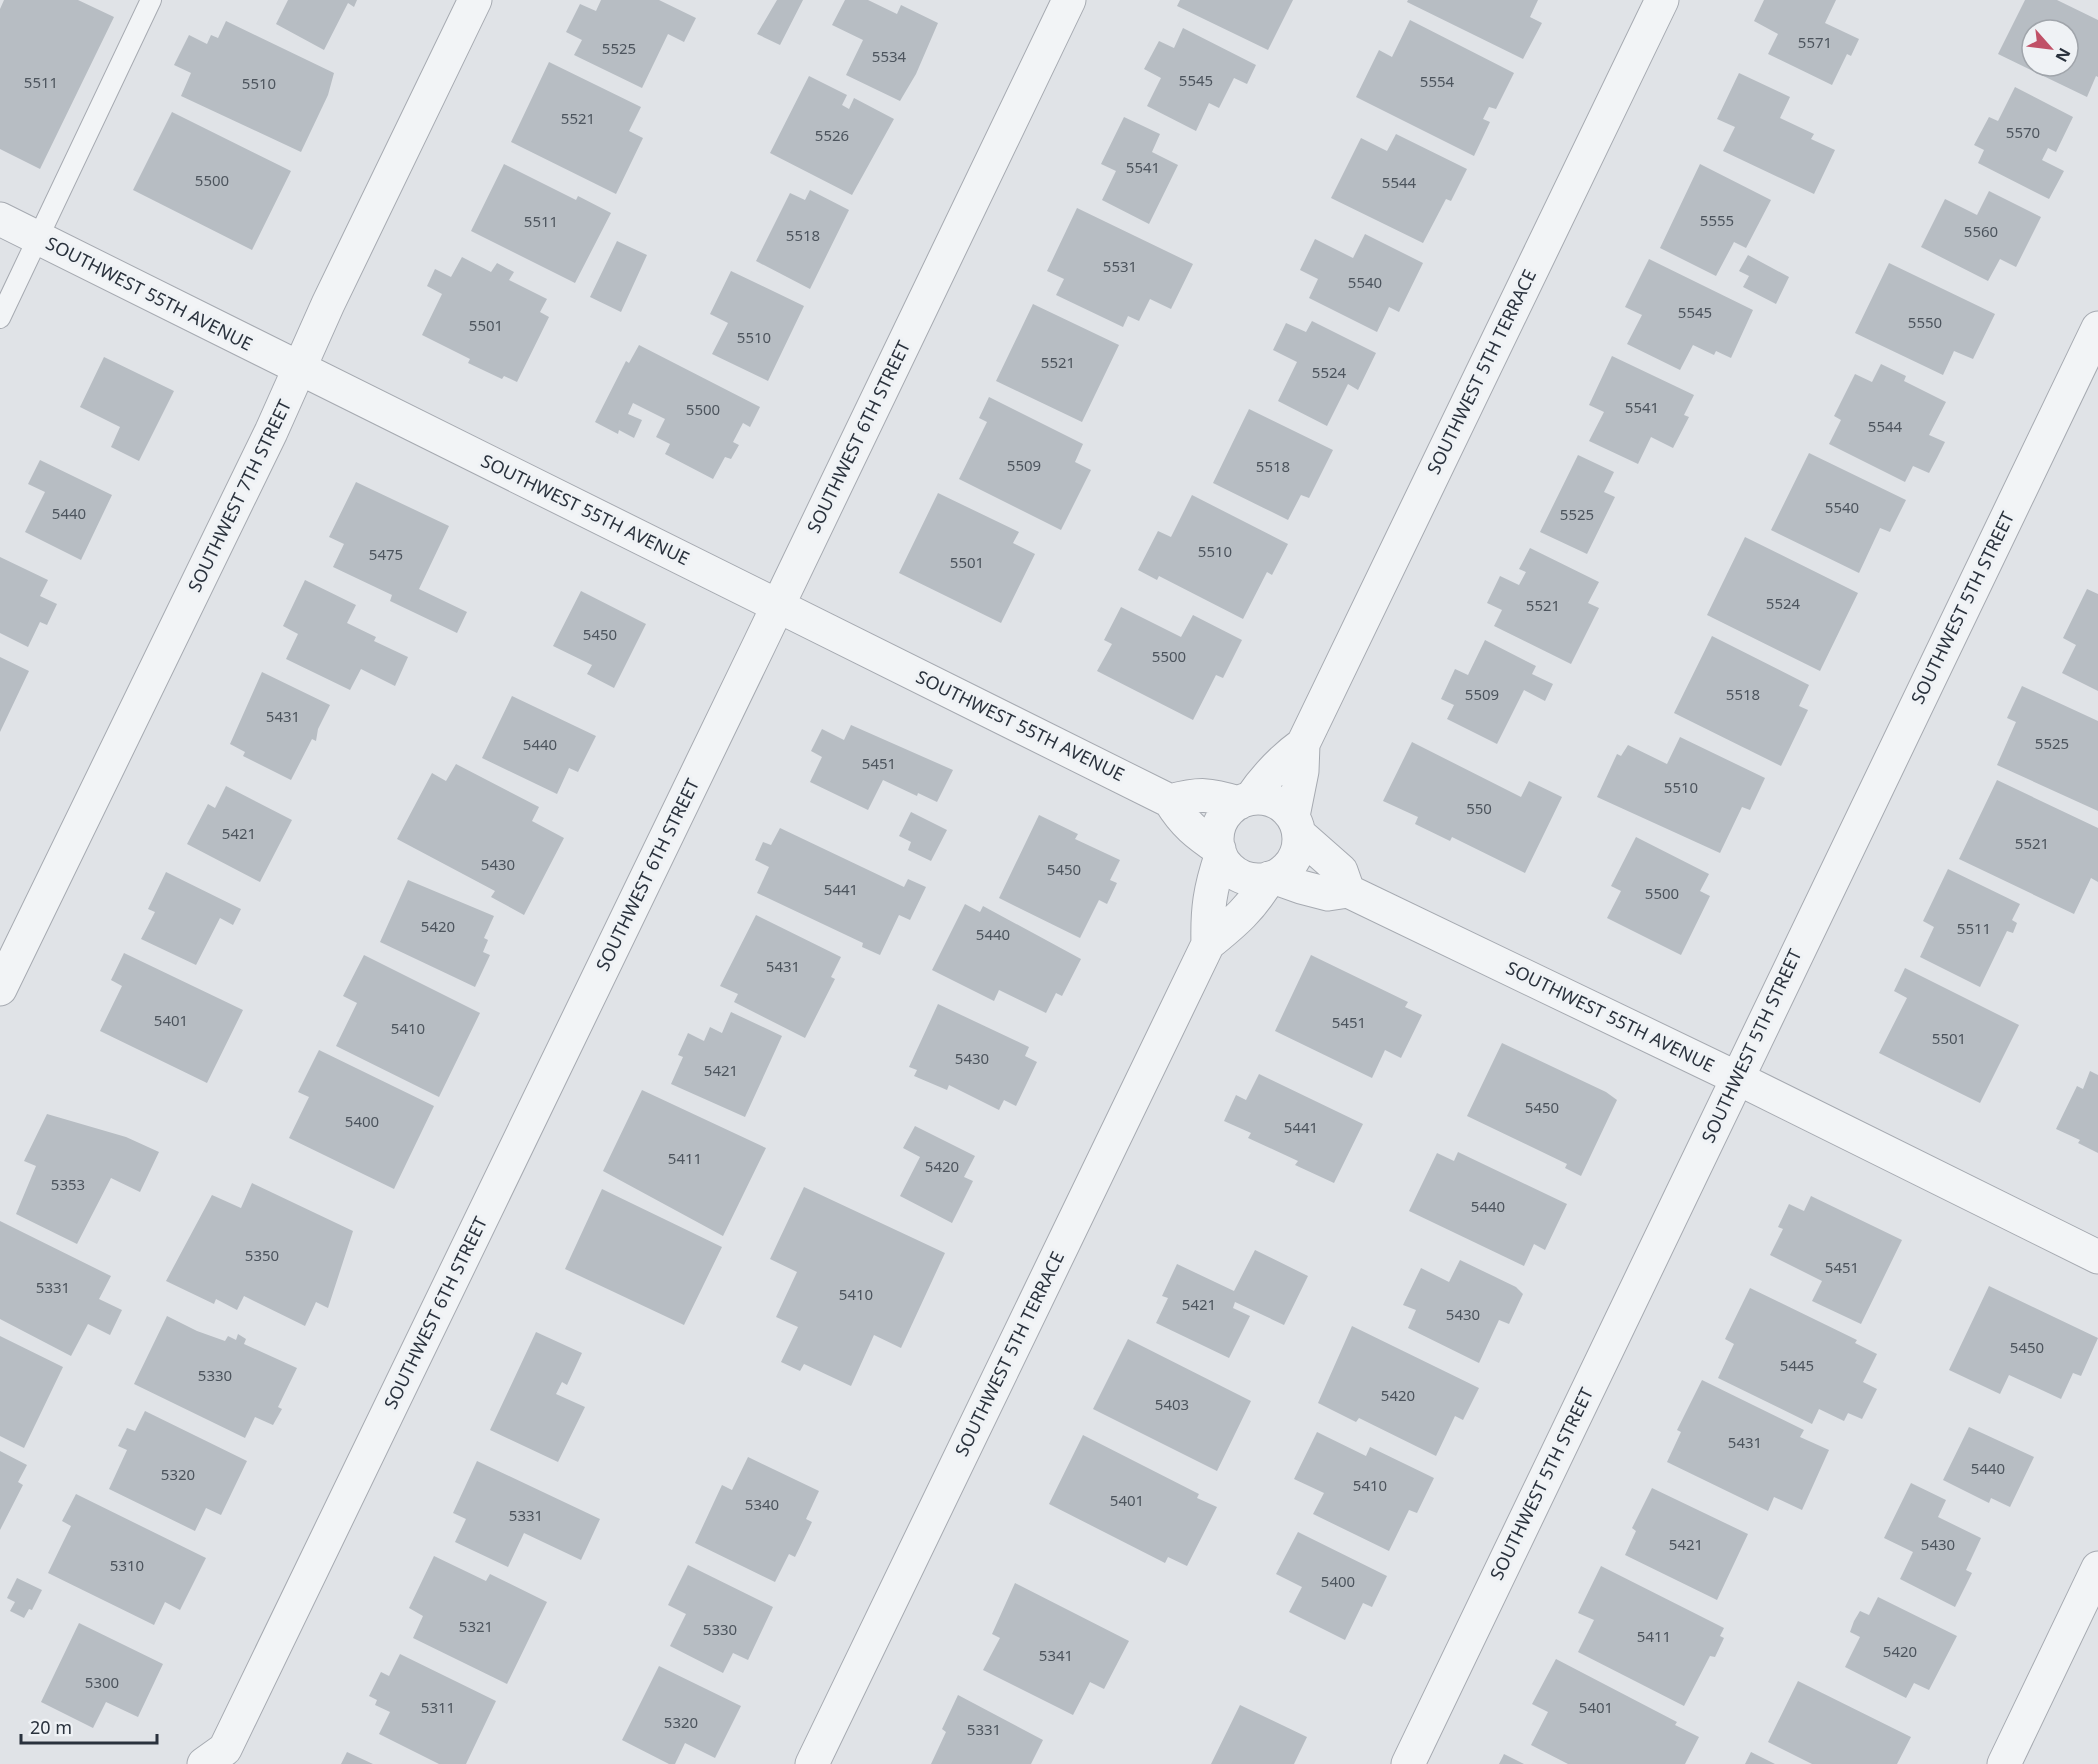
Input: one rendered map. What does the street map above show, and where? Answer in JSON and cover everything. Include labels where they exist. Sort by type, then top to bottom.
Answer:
[{"type":"street","name":"SOUTHWEST 7TH STREET","points":[[0,989],[272,432],[328,304],[475,0]]},
{"type":"street","name":"SOUTHWEST 6TH STREET","points":[[219,1759],[1069,0]]},
{"type":"street","name":"SOUTHWEST 5TH TERRACE","points":[[812,1764],[1208,944],[1256,901],[1271,878],[1284,870],[1293,860],[1298,848],[1296,825],[1303,744],[1662,0]]},
{"type":"street","name":"SOUTHWEST 55TH AVENUE","points":[[0,219],[1170,801],[1181,819],[1193,832],[1220,853]]},
{"type":"street","name":"SOUTHWEST 5TH STREET","points":[[1408,1764],[2098,328]]},
{"type":"street","name":"SOUTHWEST 5TH TERRACE","points":[[1208,944],[1207,912],[1210,890],[1220,853],[1218,836],[1221,822],[1228,811],[1245,801],[1283,759],[1303,744]]},
{"type":"street","points":[[1170,801],[1194,795],[1245,801],[1263,798],[1275,801],[1284,807],[1296,825],[1341,872],[1348,891]]},
{"type":"street","points":[[1220,853],[1236,873],[1258,880],[1271,878]]},
{"type":"street","name":"SOUTHWEST 55TH AVENUE","points":[[1271,878],[1328,894],[1348,891],[1737,1078],[2098,1257]]},
{"type":"street","points":[[2004,1764],[2098,1568]]},
{"type":"lane","points":[[0,318],[151,0]]},
{"type":"building","points":[[4,0],[78,0],[114,17],[40,169],[0,149],[0,9]]},
{"type":"building","points":[[288,0],[357,0],[354,7],[348,3],[324,50],[276,24]]},
{"type":"building","points":[[601,0],[659,0],[696,18],[684,42],[668,34],[642,88],[574,55],[582,40],[566,32],[580,4],[596,11]]},
{"type":"building","points":[[777,0],[803,0],[780,45],[757,34]]},
{"type":"building","points":[[845,0],[868,0],[897,14],[901,5],[938,23],[916,74],[900,101],[846,75],[863,40],[832,25]]},
{"type":"building","points":[[1180,0],[1293,0],[1268,50],[1177,6]]},
{"type":"building","points":[[1408,0],[1538,0],[1530,17],[1542,23],[1523,59],[1407,2]]},
{"type":"building","points":[[1764,0],[1836,0],[1825,23],[1859,39],[1851,56],[1847,54],[1832,85],[1768,54],[1778,34],[1754,21]]},
{"type":"building","points":[[2025,0],[2057,0],[2098,20],[2098,77],[2096,76],[2087,97],[2048,78],[2080,78],[2080,18],[2020,18],[2020,65],[1998,54]]},
{"type":"building","points":[[1410,20],[1514,73],[1496,109],[1489,107],[1483,119],[1490,122],[1474,156],[1356,97],[1379,50],[1392,57]]},
{"type":"building","points":[[226,21],[334,73],[328,95],[301,152],[181,96],[191,73],[174,65],[189,35],[207,44],[211,35],[218,38]]},
{"type":"building","points":[[1183,28],[1256,65],[1247,84],[1234,78],[1219,108],[1209,103],[1196,131],[1147,106],[1161,78],[1144,69],[1159,41],[1174,48]]},
{"type":"building","points":[[549,62],[641,107],[629,131],[643,138],[616,194],[511,142]]},
{"type":"building","points":[[1739,73],[1790,97],[1780,118],[1814,134],[1811,139],[1835,150],[1814,194],[1723,151],[1735,127],[1717,119]]},
{"type":"building","points":[[809,76],[847,95],[842,105],[849,109],[854,98],[894,119],[852,195],[770,153]]},
{"type":"building","points":[[2015,87],[2073,117],[2056,152],[2048,148],[2042,160],[2064,171],[2049,199],[1978,163],[1984,150],[1974,145],[1989,117],[1998,121]]},
{"type":"building","points":[[172,112],[291,171],[252,250],[133,190]]},
{"type":"building","points":[[1124,117],[1160,134],[1152,152],[1178,165],[1149,224],[1102,200],[1116,171],[1101,164]]},
{"type":"building","points":[[1396,134],[1467,169],[1451,201],[1446,199],[1423,243],[1331,198],[1361,138],[1387,151]]},
{"type":"building","points":[[504,164],[576,200],[578,196],[611,213],[575,283],[471,231]]},
{"type":"building","points":[[1700,164],[1771,200],[1746,248],[1734,242],[1716,276],[1660,248]]},
{"type":"building","points":[[810,190],[849,210],[810,289],[756,261],[790,193],[805,200]]},
{"type":"building","points":[[1989,191],[2041,217],[2016,267],[2000,259],[1988,281],[1921,247],[1945,199],[1977,215]]},
{"type":"building","points":[[1077,208],[1193,264],[1171,309],[1150,299],[1139,321],[1128,316],[1123,327],[1056,295],[1064,279],[1047,271]]},
{"type":"building","points":[[1365,234],[1423,263],[1399,312],[1389,307],[1377,332],[1309,298],[1318,279],[1300,270],[1315,239],[1353,258]]},
{"type":"building","points":[[617,241],[647,255],[621,312],[590,297]]},
{"type":"building","points":[[1748,255],[1789,277],[1776,304],[1743,287],[1749,276],[1739,271]]},
{"type":"building","points":[[462,257],[491,272],[497,263],[514,272],[509,280],[547,299],[540,312],[549,317],[517,382],[504,376],[502,379],[468,363],[470,359],[422,335],[442,294],[427,286],[435,269],[451,277]]},
{"type":"building","points":[[1649,259],[1753,310],[1731,358],[1716,351],[1714,355],[1693,345],[1680,370],[1627,344],[1642,315],[1625,307]]},
{"type":"building","points":[[1889,263],[1995,314],[1973,359],[1954,351],[1943,375],[1855,333]]},
{"type":"building","points":[[731,271],[804,306],[768,381],[712,354],[728,323],[710,314]]},
{"type":"building","points":[[1033,304],[1119,345],[1082,422],[996,381]]},
{"type":"building","points":[[1312,321],[1376,353],[1358,390],[1348,384],[1327,426],[1278,401],[1297,362],[1273,350],[1286,323],[1306,332]]},
{"type":"building","points":[[639,345],[760,407],[750,427],[743,423],[733,442],[739,445],[731,459],[725,457],[713,479],[665,454],[670,444],[656,437],[665,419],[633,403],[628,414],[642,420],[634,438],[619,430],[618,434],[595,422],[626,361],[629,363]]},
{"type":"building","points":[[1612,356],[1694,395],[1684,415],[1689,417],[1673,448],[1651,437],[1638,464],[1589,441],[1604,412],[1589,405]]},
{"type":"building","points":[[104,357],[174,391],[139,461],[111,447],[120,427],[80,407]]},
{"type":"building","points":[[1881,364],[1906,376],[1904,381],[1946,402],[1929,435],[1945,442],[1937,458],[1929,473],[1913,466],[1905,482],[1829,444],[1841,420],[1834,416],[1855,374],[1872,382]]},
{"type":"building","points":[[989,397],[1083,444],[1075,462],[1091,470],[1061,530],[959,479],[987,422],[979,418]]},
{"type":"building","points":[[1249,409],[1333,450],[1309,498],[1301,495],[1288,520],[1213,483]]},
{"type":"building","points":[[1809,453],[1906,500],[1890,532],[1880,528],[1859,573],[1771,530]]},
{"type":"building","points":[[1578,455],[1614,472],[1604,492],[1615,497],[1587,554],[1540,532]]},
{"type":"building","points":[[40,460],[112,495],[81,560],[25,532],[45,492],[28,484]]},
{"type":"building","points":[[356,482],[449,526],[419,589],[467,612],[457,633],[390,601],[392,595],[333,567],[344,544],[329,537]]},
{"type":"building","points":[[938,493],[1019,532],[1013,543],[1035,554],[1001,623],[899,573]]},
{"type":"building","points":[[1192,495],[1288,544],[1272,575],[1267,572],[1243,619],[1159,576],[1157,580],[1138,570],[1158,531],[1171,537]]},
{"type":"building","points":[[1745,537],[1858,593],[1820,671],[1707,615]]},
{"type":"building","points":[[1530,548],[1599,582],[1588,603],[1599,608],[1571,664],[1494,626],[1502,610],[1487,603],[1500,576],[1519,585],[1526,572],[1519,569]]},
{"type":"building","points":[[0,557],[48,580],[40,596],[57,604],[47,625],[40,622],[28,647],[0,633]]},
{"type":"building","points":[[305,580],[356,605],[347,623],[376,637],[374,641],[408,657],[395,686],[361,669],[350,690],[286,659],[298,634],[283,626]]},
{"type":"building","points":[[2087,589],[2098,594],[2098,691],[2062,673],[2076,645],[2063,638]]},
{"type":"building","points":[[581,591],[646,624],[614,688],[587,674],[592,665],[553,646]]},
{"type":"building","points":[[1121,607],[1181,637],[1193,615],[1242,640],[1223,678],[1216,675],[1193,720],[1097,671],[1112,644],[1104,640]]},
{"type":"building","points":[[1712,636],[1809,685],[1799,706],[1808,710],[1781,766],[1674,713]]},
{"type":"building","points":[[1485,640],[1536,666],[1532,674],[1553,684],[1545,701],[1524,690],[1497,744],[1447,719],[1454,705],[1441,699],[1455,669],[1468,675]]},
{"type":"building","points":[[0,657],[29,671],[0,732]]},
{"type":"building","points":[[262,672],[330,705],[318,729],[316,741],[312,739],[291,780],[243,756],[245,752],[230,744]]},
{"type":"building","points":[[2022,686],[2098,721],[2098,811],[1997,765],[2016,722],[2007,718]]},
{"type":"building","points":[[512,696],[596,736],[578,772],[569,768],[557,794],[482,758]]},
{"type":"building","points":[[851,725],[953,770],[937,802],[918,793],[917,796],[883,780],[868,810],[810,782],[822,757],[811,751],[822,729],[844,740]]},
{"type":"building","points":[[1680,737],[1765,778],[1750,810],[1742,807],[1720,853],[1597,797],[1617,754],[1621,756],[1628,745],[1667,764]]},
{"type":"building","points":[[1412,742],[1521,797],[1529,781],[1562,797],[1525,873],[1452,837],[1450,841],[1415,824],[1418,817],[1383,801]]},
{"type":"building","points":[[456,764],[539,807],[532,821],[564,838],[524,915],[491,897],[495,891],[397,839],[432,773],[446,781]]},
{"type":"building","points":[[1997,780],[2098,828],[2098,882],[2091,878],[2074,914],[1959,859]]},
{"type":"building","points":[[226,786],[292,820],[260,882],[187,844],[208,804],[215,808]]},
{"type":"building","points":[[911,812],[947,830],[931,861],[908,850],[911,842],[899,836]]},
{"type":"building","points":[[1039,815],[1078,834],[1075,839],[1120,860],[1110,880],[1117,883],[1107,904],[1099,900],[1080,938],[999,898]]},
{"type":"building","points":[[780,828],[904,887],[908,879],[926,887],[910,920],[899,915],[880,955],[862,947],[863,943],[757,893],[769,867],[755,860],[763,842],[771,845]]},
{"type":"building","points":[[1636,837],[1709,874],[1700,891],[1710,896],[1681,955],[1607,918],[1621,891],[1611,886]]},
{"type":"building","points":[[1948,869],[2020,904],[2012,920],[2017,923],[2013,933],[2007,931],[1980,987],[1920,957],[1934,927],[1923,921]]},
{"type":"building","points":[[166,872],[241,909],[233,925],[220,918],[196,965],[141,939],[155,912],[148,909]]},
{"type":"building","points":[[408,880],[494,916],[484,938],[488,940],[483,952],[490,955],[475,987],[380,942]]},
{"type":"building","points":[[965,904],[980,912],[983,906],[1081,959],[1062,996],[1056,993],[1046,1013],[999,990],[994,1001],[932,970]]},
{"type":"building","points":[[756,915],[841,957],[831,977],[835,979],[805,1038],[734,1002],[738,994],[720,986]]},
{"type":"building","points":[[124,953],[243,1010],[207,1083],[100,1031],[122,986],[111,980]]},
{"type":"building","points":[[364,955],[480,1013],[439,1097],[336,1046],[357,1003],[343,996]]},
{"type":"building","points":[[1311,955],[1408,1002],[1405,1007],[1422,1015],[1401,1058],[1385,1050],[1372,1078],[1275,1031]]},
{"type":"building","points":[[1905,968],[2019,1025],[1980,1103],[1879,1053],[1907,998],[1894,991]]},
{"type":"building","points":[[938,1004],[1029,1047],[1025,1056],[1037,1062],[1016,1106],[1004,1100],[999,1110],[949,1085],[947,1090],[914,1076],[917,1070],[909,1067]]},
{"type":"building","points":[[731,1012],[782,1036],[745,1117],[671,1084],[683,1057],[678,1055],[688,1033],[704,1041],[710,1027],[722,1033]]},
{"type":"building","points":[[1502,1043],[1606,1092],[1617,1100],[1581,1176],[1565,1168],[1567,1164],[1467,1116]]},
{"type":"building","points":[[319,1050],[434,1106],[394,1189],[289,1138],[309,1097],[298,1092]]},
{"type":"building","points":[[2090,1071],[2098,1075],[2098,1153],[2078,1143],[2080,1140],[2056,1129],[2077,1086],[2083,1089]]},
{"type":"building","points":[[1259,1074],[1363,1124],[1334,1183],[1295,1165],[1298,1161],[1248,1138],[1251,1133],[1224,1121],[1236,1095],[1246,1100]]},
{"type":"building","points":[[642,1090],[766,1148],[723,1236],[603,1171]]},
{"type":"building","points":[[47,1114],[126,1137],[159,1152],[140,1192],[111,1178],[77,1244],[16,1214],[36,1166],[24,1161]]},
{"type":"building","points":[[915,1126],[975,1156],[964,1177],[973,1181],[952,1223],[900,1196],[920,1157],[903,1148]]},
{"type":"building","points":[[1458,1152],[1567,1204],[1545,1250],[1534,1244],[1524,1266],[1409,1211],[1437,1153],[1454,1161]]},
{"type":"building","points":[[252,1183],[353,1231],[328,1308],[316,1302],[305,1326],[244,1296],[237,1310],[216,1299],[214,1304],[166,1281],[212,1195],[241,1208]]},
{"type":"building","points":[[804,1187],[945,1253],[901,1348],[874,1335],[851,1386],[804,1364],[800,1371],[781,1362],[798,1327],[776,1317],[797,1272],[770,1259]]},
{"type":"building","points":[[602,1189],[722,1247],[684,1325],[565,1269]]},
{"type":"building","points":[[1811,1196],[1902,1240],[1861,1324],[1812,1301],[1822,1281],[1770,1255],[1783,1229],[1778,1227],[1789,1204],[1804,1211]]},
{"type":"building","points":[[0,1221],[111,1276],[99,1299],[122,1310],[110,1335],[88,1324],[71,1356],[0,1319]]},
{"type":"building","points":[[1255,1250],[1308,1276],[1284,1325],[1235,1302],[1233,1308],[1250,1316],[1229,1358],[1156,1323],[1168,1298],[1162,1296],[1177,1264],[1234,1291]]},
{"type":"building","points":[[1460,1260],[1516,1287],[1523,1294],[1509,1324],[1499,1320],[1479,1363],[1408,1328],[1416,1310],[1403,1305],[1421,1268],[1449,1282]]},
{"type":"building","points":[[1989,1286],[2098,1338],[2081,1376],[2073,1373],[2061,1399],[2009,1375],[2000,1394],[1949,1370]]},
{"type":"building","points":[[1750,1288],[1857,1340],[1855,1343],[1877,1354],[1863,1382],[1877,1389],[1862,1419],[1848,1413],[1844,1421],[1819,1409],[1812,1424],[1718,1378],[1734,1344],[1725,1339]]},
{"type":"building","points":[[167,1316],[197,1331],[225,1341],[228,1336],[236,1340],[238,1334],[246,1339],[244,1344],[297,1368],[278,1407],[282,1409],[273,1425],[255,1417],[245,1438],[134,1384]]},
{"type":"building","points":[[1352,1326],[1479,1388],[1463,1420],[1455,1416],[1436,1456],[1359,1418],[1356,1422],[1318,1403]]},
{"type":"building","points":[[536,1332],[582,1353],[567,1385],[562,1382],[556,1394],[585,1407],[558,1462],[490,1430]]},
{"type":"building","points":[[0,1336],[63,1367],[24,1448],[0,1436]]},
{"type":"building","points":[[1128,1339],[1251,1401],[1217,1471],[1093,1409]]},
{"type":"building","points":[[1702,1380],[1804,1430],[1800,1437],[1829,1450],[1802,1510],[1774,1497],[1768,1511],[1667,1462],[1681,1432],[1677,1430]]},
{"type":"building","points":[[145,1411],[247,1461],[221,1515],[206,1508],[195,1531],[109,1489],[127,1450],[118,1446],[127,1428],[135,1431]]},
{"type":"building","points":[[1969,1427],[2034,1457],[2010,1507],[1991,1498],[1989,1503],[1943,1480]]},
{"type":"building","points":[[1317,1432],[1366,1456],[1370,1447],[1434,1478],[1417,1513],[1409,1510],[1389,1551],[1313,1514],[1324,1493],[1294,1479]]},
{"type":"building","points":[[1083,1435],[1199,1494],[1197,1498],[1217,1507],[1187,1566],[1168,1557],[1165,1563],[1049,1504]]},
{"type":"building","points":[[0,1451],[27,1465],[18,1482],[23,1485],[0,1530]]},
{"type":"building","points":[[748,1457],[819,1491],[806,1519],[812,1522],[795,1557],[789,1554],[775,1582],[695,1543],[722,1485],[732,1490]]},
{"type":"building","points":[[477,1461],[600,1519],[581,1560],[524,1533],[508,1567],[455,1542],[466,1519],[453,1513]]},
{"type":"building","points":[[1911,1483],[1946,1500],[1938,1517],[1981,1538],[1966,1570],[1972,1573],[1955,1607],[1900,1579],[1913,1552],[1884,1538]]},
{"type":"building","points":[[1652,1488],[1748,1534],[1717,1600],[1625,1555],[1636,1531],[1632,1528]]},
{"type":"building","points":[[76,1494],[206,1558],[180,1610],[165,1602],[154,1625],[48,1573],[71,1526],[62,1521]]},
{"type":"building","points":[[1298,1532],[1387,1576],[1372,1607],[1363,1603],[1345,1640],[1289,1612],[1302,1587],[1276,1574]]},
{"type":"building","points":[[434,1556],[486,1581],[490,1574],[547,1602],[507,1684],[413,1638],[423,1616],[409,1608]]},
{"type":"building","points":[[688,1565],[773,1607],[748,1660],[733,1653],[723,1673],[670,1646],[686,1614],[668,1605]]},
{"type":"building","points":[[1601,1566],[1724,1628],[1720,1636],[1724,1638],[1715,1657],[1710,1656],[1684,1706],[1578,1652],[1594,1620],[1578,1613]]},
{"type":"building","points":[[17,1578],[42,1590],[32,1610],[29,1609],[24,1618],[10,1611],[15,1602],[7,1598]]},
{"type":"building","points":[[1015,1583],[1129,1641],[1104,1689],[1090,1682],[1073,1715],[983,1670],[1000,1638],[992,1634]]},
{"type":"building","points":[[1878,1597],[1957,1636],[1929,1690],[1914,1683],[1906,1698],[1845,1667],[1860,1637],[1850,1632],[1854,1621],[1860,1611],[1869,1615]]},
{"type":"building","points":[[79,1623],[163,1664],[138,1717],[106,1702],[93,1728],[41,1702]]},
{"type":"building","points":[[400,1654],[496,1701],[466,1764],[439,1764],[379,1734],[390,1712],[375,1705],[377,1700],[369,1696],[381,1672],[389,1676]]},
{"type":"building","points":[[1556,1659],[1677,1722],[1675,1725],[1699,1737],[1685,1764],[1568,1764],[1531,1745],[1548,1712],[1532,1704]]},
{"type":"building","points":[[659,1666],[741,1706],[715,1758],[685,1743],[675,1764],[669,1764],[622,1740]]},
{"type":"building","points":[[1798,1681],[1911,1737],[1897,1764],[1812,1764],[1768,1742]]},
{"type":"building","points":[[958,1695],[1043,1740],[1031,1764],[931,1764],[946,1732],[942,1729]]},
{"type":"building","points":[[1240,1705],[1307,1737],[1294,1764],[1211,1764]]},
{"type":"building","points":[[347,1752],[373,1764],[341,1764]]},
{"type":"building","points":[[1751,1752],[1775,1764],[1745,1764]]},
{"type":"building","points":[[1504,1754],[1524,1764],[1499,1764]]}]
